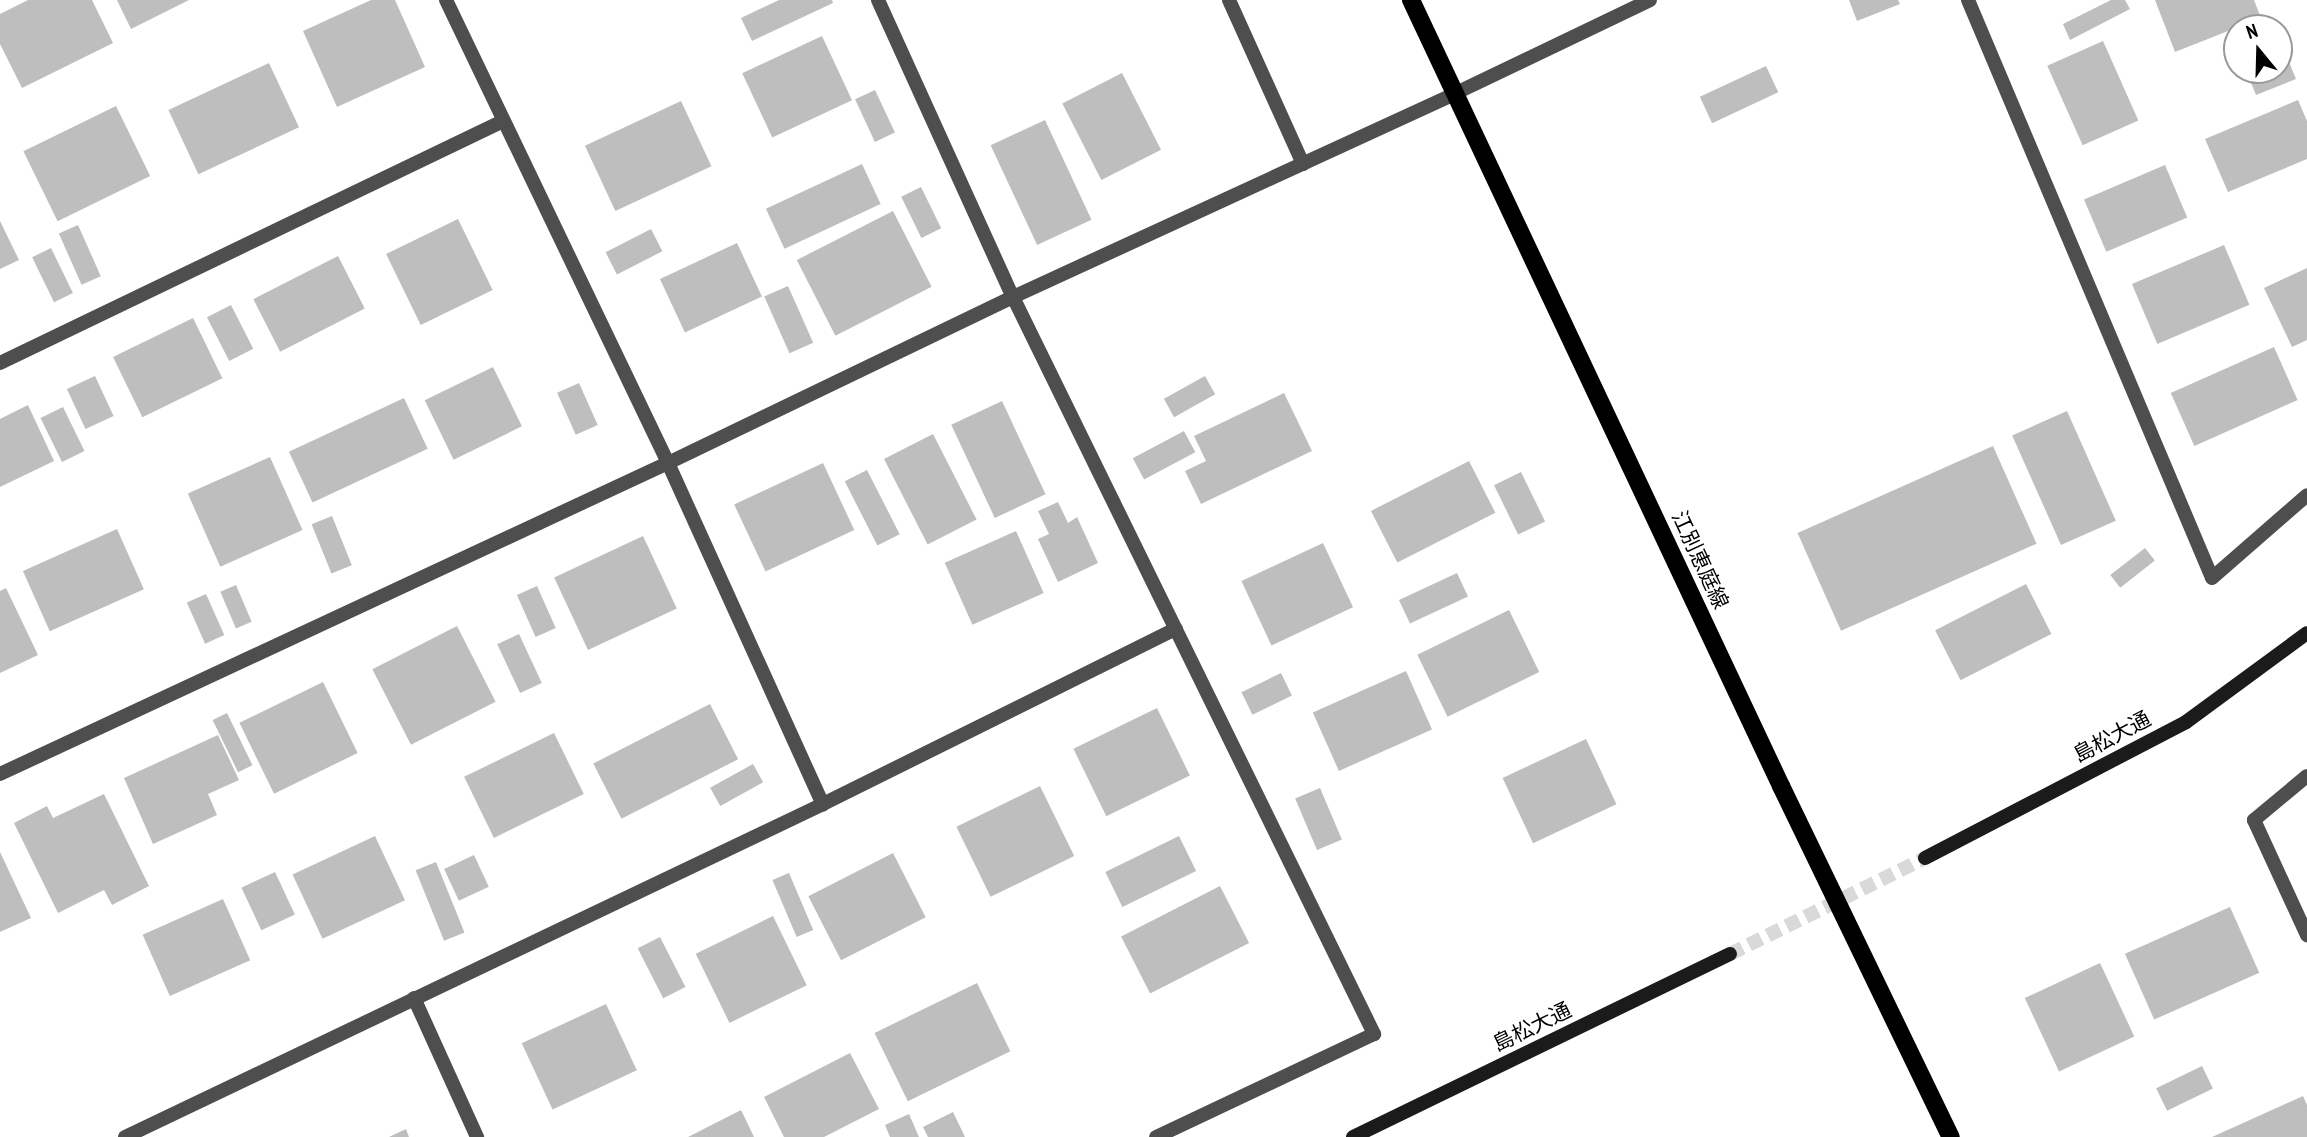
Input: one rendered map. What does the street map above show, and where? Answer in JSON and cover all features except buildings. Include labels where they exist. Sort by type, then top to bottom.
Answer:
[{"type":"main road","name":"江別恵庭線","points":[[1412,0],[1781,786],[1951,1137]]},
{"type":"street","points":[[446,0],[668,463],[823,804]]},
{"type":"street","points":[[878,0],[1013,296],[1374,1034],[1156,1137]]},
{"type":"street","points":[[1229,0],[1303,163]]},
{"type":"street","points":[[0,774],[668,463],[1013,296],[1456,93],[1650,0]]},
{"type":"street","points":[[1968,0],[2212,578],[2307,495]]},
{"type":"street","points":[[0,363],[502,121]]},
{"type":"street","points":[[125,1137],[823,804],[1176,629]]},
{"type":"street","name":"島松大通","points":[[1925,858],[2186,722],[2307,633]]},
{"type":"street","points":[[2307,776],[2253,820],[2307,935]]},
{"type":"street","name":"島松大通","points":[[1353,1137],[1730,954]]},
{"type":"street","points":[[414,998],[477,1137]]},
{"type":"tunnel","points":[[1730,954],[1925,858]]}]
